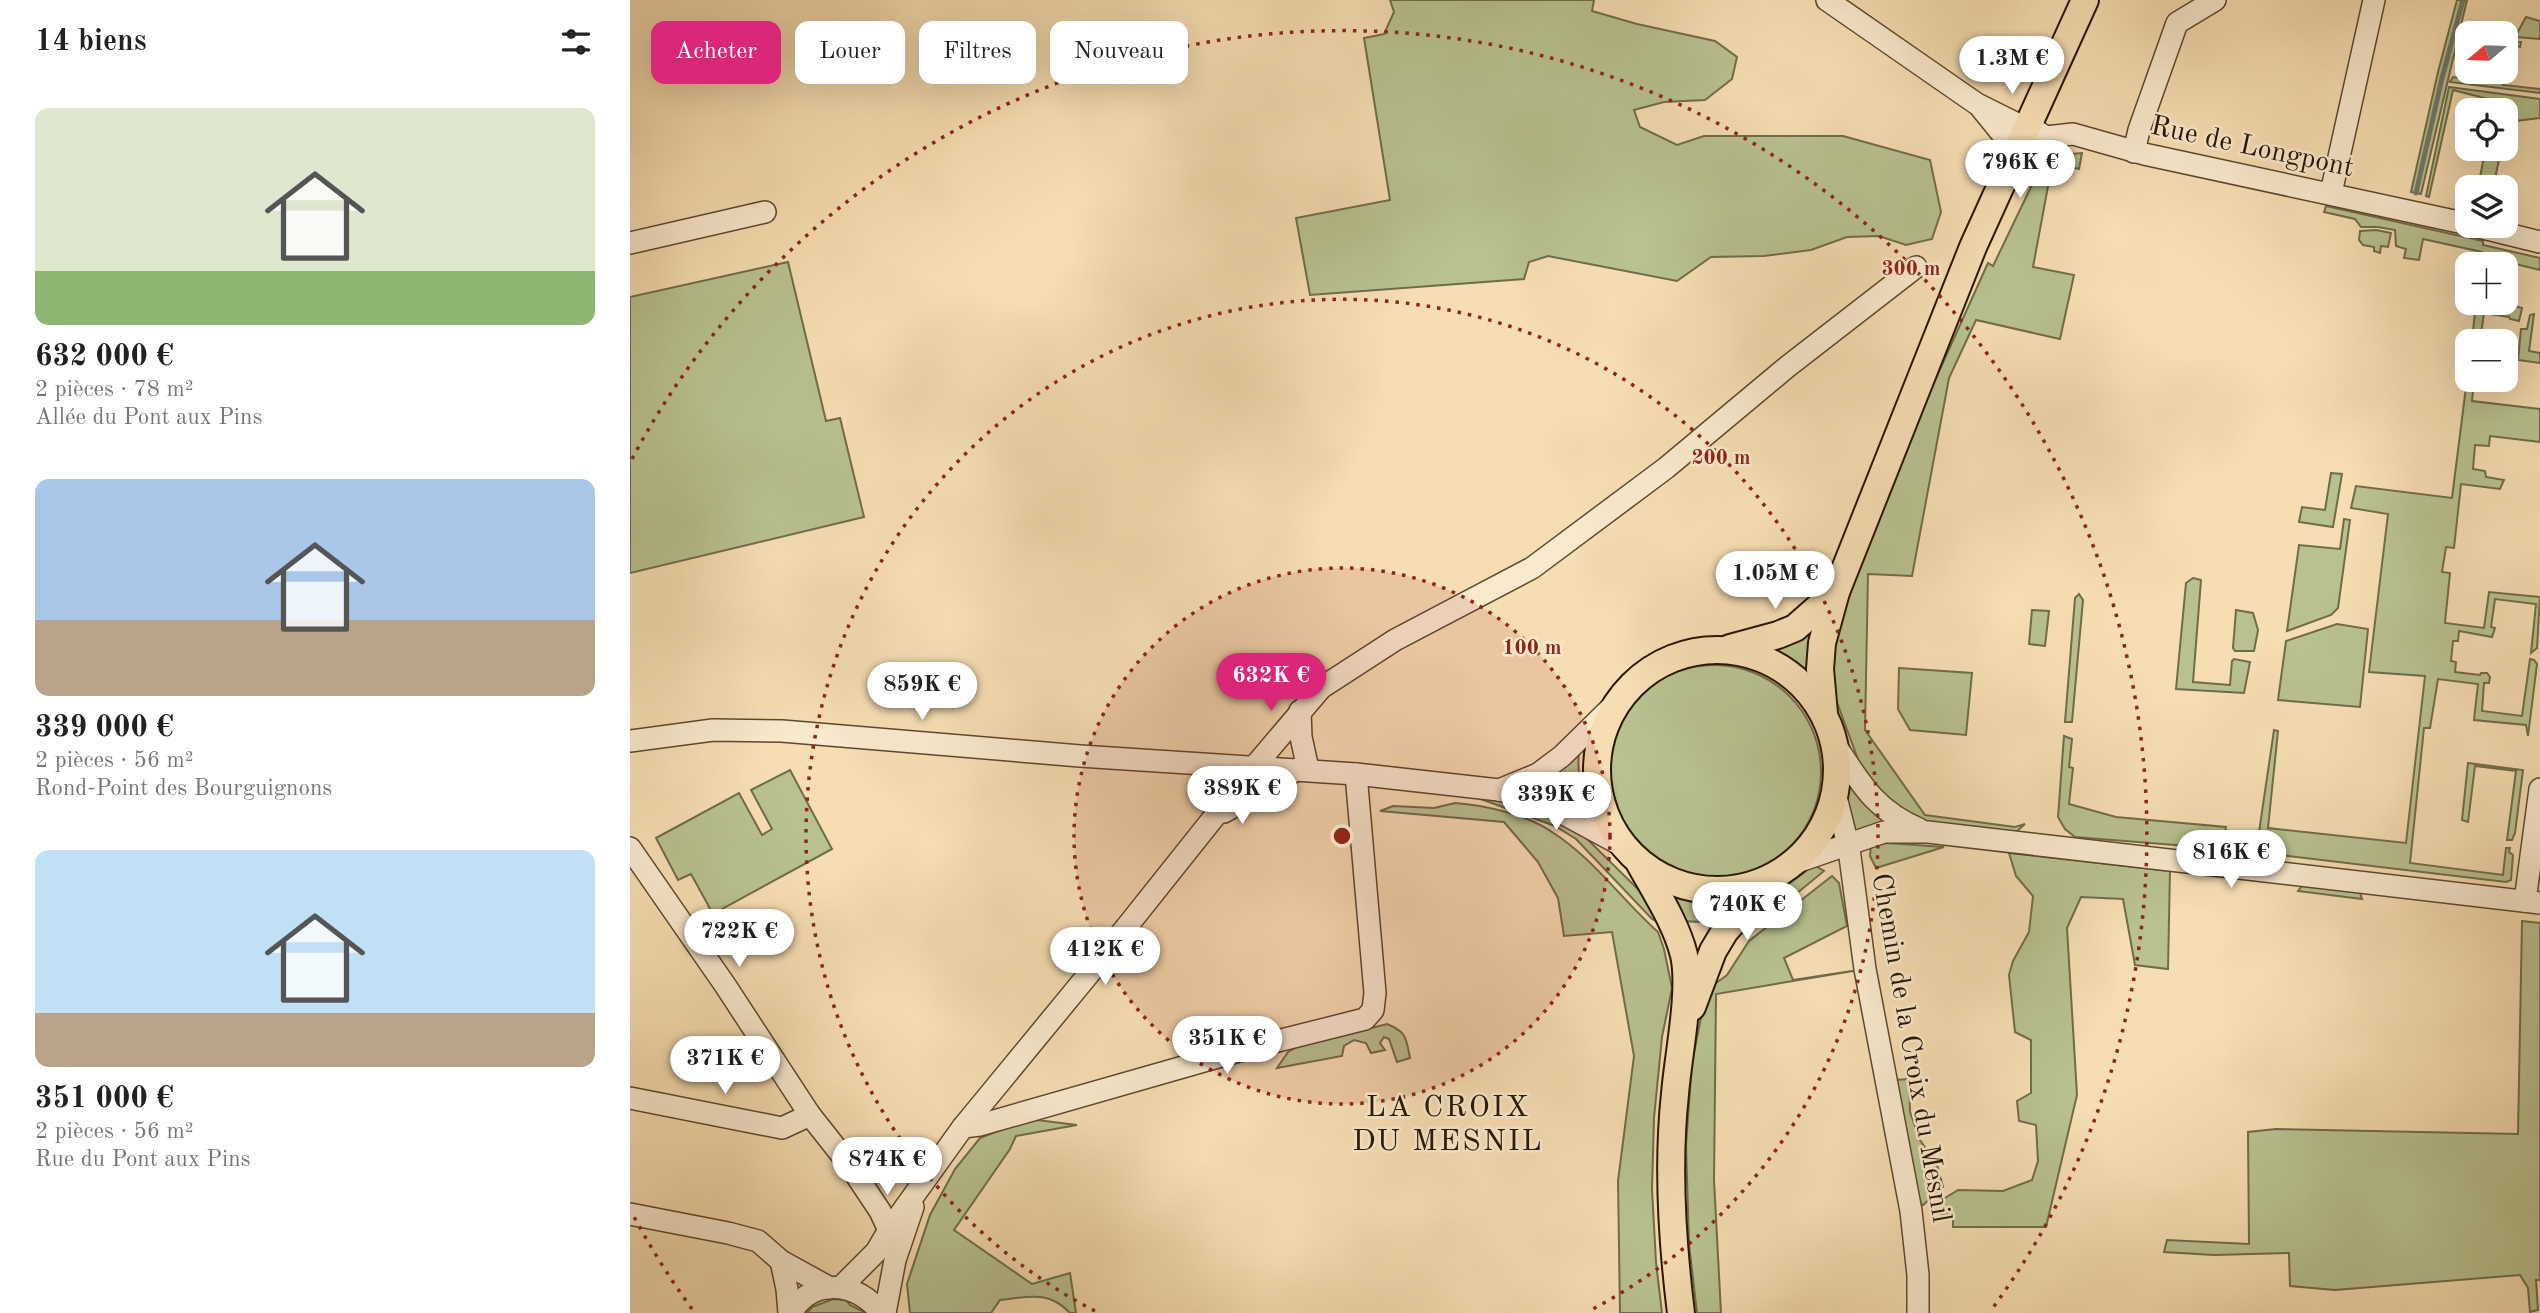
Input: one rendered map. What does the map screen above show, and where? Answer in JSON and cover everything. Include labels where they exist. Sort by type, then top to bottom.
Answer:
[{"type":"main road","points":[[1680,1051],[1696,993],[1713,951],[1725,931],[1820,832],[1835,793],[1837,768],[1834,743],[1824,714],[1820,669],[1822,643],[1836,592],[1973,247],[2085,0]]},
{"type":"main road","points":[[1681,1313],[1674,1255],[1671,1153],[1685,958],[1674,926],[1605,813],[1596,775],[1598,750],[1605,725],[1616,703],[1629,686],[1663,662],[1693,652],[1725,650],[1778,635],[1795,628],[1836,592]]},
{"type":"main road","points":[[1725,650],[1755,656],[1783,669],[1806,689],[1824,714]]},
{"type":"main road","points":[[1631,854],[1659,876],[1704,890],[1751,886],[1784,870]]},
{"type":"street","name":"Rue de Longpont","points":[[1827,0],[2025,135],[2046,137],[2073,134],[2134,152],[2455,221]]},
{"type":"street","points":[[2134,152],[2177,23],[2215,0]]},
{"type":"street","points":[[2331,193],[2374,0]]},
{"type":"street","points":[[630,243],[765,212]]},
{"type":"street","points":[[2518,237],[2540,242]]},
{"type":"street","points":[[790,1313],[806,1296],[823,1288],[835,1287],[867,1263],[963,1127],[1321,688],[1361,661],[1532,568],[1666,468],[1787,367],[1916,267]]},
{"type":"street","points":[[1499,790],[1538,774],[1562,756],[1616,703]]},
{"type":"street","points":[[1300,711],[1303,769]]},
{"type":"street","points":[[630,741],[713,730],[782,731],[1080,756],[1303,769],[1499,790],[1540,801],[1631,854]]},
{"type":"street","points":[[1834,743],[1873,800],[1899,820],[1928,832]]},
{"type":"street","points":[[1213,819],[1303,769]]},
{"type":"street","points":[[963,1127],[979,1125],[1246,1049],[1365,1019],[1373,1010],[1375,993],[1356,774]]},
{"type":"street","points":[[1784,870],[1884,832],[1928,832],[2533,902],[2540,789]]},
{"type":"street","name":"Chemin de la Croix du Mesnil","points":[[1835,793],[1848,844],[1867,980],[1911,1211],[1918,1275],[1918,1313]]},
{"type":"street","points":[[630,848],[725,985],[810,1115],[853,1171],[880,1211],[888,1230]]},
{"type":"street","points":[[630,1082],[637,1100],[782,1128],[810,1115]]},
{"type":"street","points":[[883,1313],[895,1260],[920,1189]]},
{"type":"street","points":[[630,1214],[758,1241],[781,1261],[835,1287],[867,1297],[883,1313]]},
{"type":"street","points":[[781,1261],[790,1313]]},
{"type":"green space","points":[[1390,0],[1594,0],[1592,11],[1715,41],[1737,57],[1732,79],[1705,100],[1664,102],[1634,110],[1640,127],[1677,145],[1704,136],[1843,136],[1930,160],[1941,212],[1932,239],[1906,245],[1879,236],[1847,237],[1811,250],[1764,256],[1711,257],[1677,281],[1548,256],[1529,262],[1524,279],[1310,295],[1296,218],[1390,200],[1364,38],[1384,34],[1394,12]]},
{"type":"green space","points":[[2457,0],[2467,0],[2462,21],[2455,21],[2455,51],[2421,194],[2411,192]]},
{"type":"green space","points":[[2526,17],[2540,21],[2540,39],[2518,37]]},
{"type":"green space","points":[[2466,84],[2503,84],[2540,89],[2540,93]]},
{"type":"green space","points":[[2449,87],[2540,99],[2540,118],[2518,121],[2518,98],[2484,98],[2453,90],[2429,197],[2426,196]]},
{"type":"green space","points":[[2082,153],[2079,169],[2066,166],[2049,181],[2033,267],[2074,275],[2060,339],[1976,320],[1949,378],[1912,576],[1868,574],[1865,730],[1925,815],[2015,827],[2025,824],[2016,832],[1924,822],[1900,811],[1864,776],[1831,686],[1830,635],[1913,429],[1988,263],[1993,266],[2042,164]]},
{"type":"green space","points":[[2483,161],[2499,161],[2496,175],[2480,175]]},
{"type":"green space","points":[[2326,206],[2455,235],[2455,238],[2483,241],[2483,245],[2514,252],[2482,252],[2423,239],[2419,260],[2404,258],[2406,249],[2396,246],[2395,230],[2361,227],[2355,219],[2324,212]]},
{"type":"green space","points":[[2360,231],[2391,233],[2388,247],[2381,246],[2380,253],[2374,251],[2374,247],[2363,245],[2359,240]]},
{"type":"green space","points":[[2518,253],[2540,258],[2540,270],[2518,265]]},
{"type":"green space","points":[[788,262],[826,421],[840,418],[864,517],[630,573],[630,297]]},
{"type":"green space","points":[[2518,307],[2522,308],[2519,321],[2496,315],[2518,315]]},
{"type":"green space","points":[[2534,314],[2529,351],[2540,353],[2540,363],[2518,360],[2521,329],[2527,329],[2530,315]]},
{"type":"green space","points":[[2475,315],[2484,315],[2482,329],[2473,329]]},
{"type":"green space","points":[[2465,392],[2473,392],[2472,401],[2540,409],[2540,442],[2490,436],[2489,446],[2475,445],[2473,469],[2485,471],[2486,477],[2504,480],[2500,489],[2461,484],[2454,548],[2446,547],[2442,572],[2450,573],[2445,623],[2484,628],[2489,592],[2540,597],[2537,648],[2531,653],[2536,604],[2495,599],[2491,627],[2495,628],[2492,637],[2459,631],[2458,641],[2453,641],[2451,661],[2456,662],[2455,672],[2480,675],[2487,673],[2490,677],[2489,683],[2484,683],[2482,711],[2522,716],[2530,659],[2534,660],[2537,664],[2528,736],[2526,725],[2474,720],[2478,684],[2438,679],[2430,728],[2424,728],[2410,863],[2503,875],[2506,848],[2510,848],[2509,852],[2513,855],[2511,880],[2506,882],[2262,853],[2258,839],[2274,730],[2278,731],[2268,828],[2406,843],[2425,676],[2369,672],[2388,514],[2351,508],[2356,486],[2452,498]]},
{"type":"green space","points":[[2331,473],[2342,474],[2333,527],[2299,522],[2302,507],[2325,510]]},
{"type":"green space","points":[[2344,519],[2350,520],[2338,608],[2331,615],[2287,631],[2299,545],[2340,549]]},
{"type":"green space","points":[[2193,578],[2201,580],[2193,682],[2230,685],[2232,661],[2234,659],[2250,662],[2244,693],[2176,689],[2186,583]]},
{"type":"green space","points":[[2079,594],[2083,600],[2072,722],[2065,722],[2075,598]]},
{"type":"green space","points":[[2032,610],[2049,611],[2045,646],[2029,644]]},
{"type":"green space","points":[[2236,610],[2253,613],[2258,630],[2254,651],[2235,651],[2233,648]]},
{"type":"green space","points":[[1822,612],[1815,681],[1768,646]]},
{"type":"green space","points":[[2337,624],[2368,629],[2360,707],[2278,700],[2286,641]]},
{"type":"green space","points":[[1714,665],[1755,673],[1790,696],[1813,731],[1821,772],[1813,813],[1790,848],[1755,871],[1714,879],[1673,871],[1638,848],[1615,813],[1607,772],[1615,731],[1638,696],[1673,673]]},
{"type":"green space","points":[[1899,668],[1972,673],[1966,735],[1910,730],[1898,709]]},
{"type":"green space","points":[[2064,736],[2072,739],[2069,767],[2073,768],[2069,804],[2116,817],[2226,827],[2225,834],[2214,843],[2200,847],[2075,837],[2065,829],[2058,817]]},
{"type":"green space","points":[[1579,750],[1578,768],[1587,820],[1520,788]]},
{"type":"green space","points":[[2468,763],[2523,770],[2512,840],[2507,840],[2516,771],[2475,766],[2468,822],[2462,820]]},
{"type":"green space","points":[[790,770],[832,849],[713,914],[691,874],[678,880],[656,838],[739,793],[762,835],[772,829],[751,790]]},
{"type":"green space","points":[[1847,774],[1899,826],[1854,832],[1845,794]]},
{"type":"green space","points":[[1478,798],[1494,798],[1531,806],[1573,825],[1651,902],[1660,923],[1652,919],[1576,839],[1555,826]]},
{"type":"green space","points":[[1455,803],[1505,812],[1552,832],[1581,854],[1658,932],[1672,988],[1662,1037],[1654,1118],[1652,1189],[1662,1313],[1620,1313],[1618,1181],[1634,1056],[1612,932],[1564,936],[1558,898],[1538,862],[1504,822],[1380,811],[1393,806],[1434,808]]},
{"type":"green space","points":[[1887,843],[1944,847],[1876,868],[1870,856],[1871,845]]},
{"type":"green space","points":[[2009,853],[2170,871],[2168,969],[2135,965],[2123,899],[2081,897],[2067,928],[2077,1095],[2046,1227],[1953,1227],[1953,1215],[1932,1213],[1932,1206],[1958,1190],[2003,1191],[2032,1180],[2038,1161],[2036,1125],[2019,1121],[2017,1101],[2031,1093],[2031,1040],[2015,1032],[2009,975],[2013,961],[2029,932],[2033,896],[2016,876]]},
{"type":"green space","points":[[1814,865],[1824,871],[1751,931],[1739,934],[1769,898]]},
{"type":"green space","points":[[1832,876],[1839,883],[1847,926],[1784,958],[1793,980],[1865,969],[1716,994],[1714,1180],[1721,1313],[1697,1313],[1689,1244],[1686,1145],[1692,1063],[1708,989],[1727,975],[1749,941]]},
{"type":"green space","points":[[2304,883],[2359,890],[2362,899],[2298,891]]},
{"type":"green space","points":[[1664,895],[1708,906],[1744,901],[1723,923],[1680,921]]},
{"type":"green space","points":[[2522,921],[2540,923],[2540,1280],[2536,1280],[2538,1310],[2530,1312],[2528,1288],[2520,1275],[2335,1290],[2290,1286],[2289,1253],[2214,1255],[2164,1252],[2167,1240],[2249,1244],[2248,1132],[2276,1129],[2518,1134]]},
{"type":"green space","points":[[1387,1024],[1404,1036],[1410,1058],[1397,1062],[1389,1039],[1384,1037],[1380,1043],[1385,1050],[1371,1053],[1366,1043],[1354,1040],[1344,1046],[1342,1056],[1277,1068],[1288,1052],[1297,1047]]},
{"type":"green space","points":[[1909,1079],[1910,1112],[1920,1140],[1937,1165],[1943,1187],[1923,1205],[1917,1203],[1895,1080]]},
{"type":"green space","points":[[1029,1119],[1077,1125],[1016,1136],[1010,1149],[954,1230],[1032,1284],[1070,1273],[1076,1313],[1070,1313],[1046,1298],[1029,1297],[1000,1300],[991,1313],[910,1313],[907,1284],[930,1215],[955,1169],[980,1138]]},
{"type":"green space","points":[[833,1299],[846,1300],[866,1313],[807,1313],[812,1307]]},
{"type":"waterway","points":[[2416,193],[2463,0]]},
{"type":"district","name":"LA CROIX DU MESNIL","points":[[1448,1125]]}]
